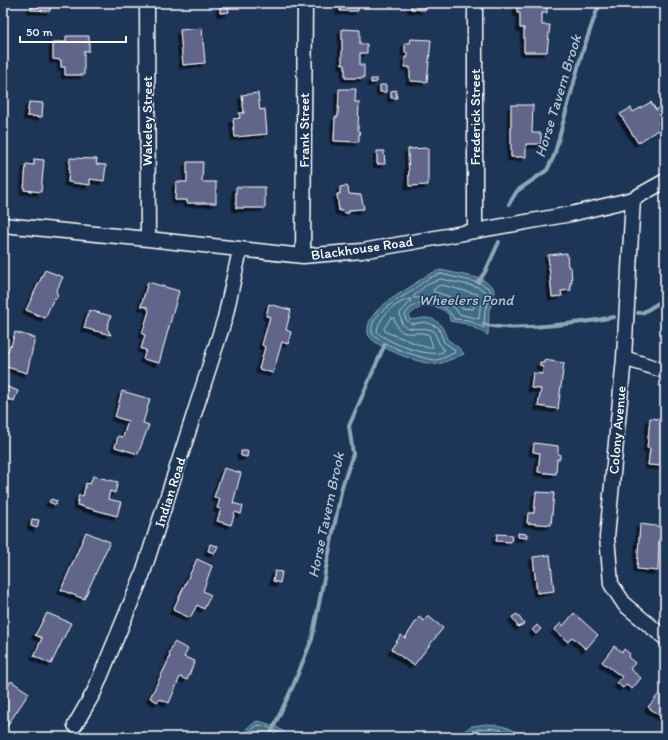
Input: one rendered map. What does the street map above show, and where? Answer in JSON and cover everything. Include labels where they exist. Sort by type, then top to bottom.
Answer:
[{"type":"street","name":"Wakeley Street","points":[[147,3],[148,239]]},
{"type":"street","name":"Frank Street","points":[[303,256],[305,3]]},
{"type":"street","name":"Frederick Street","points":[[475,3],[475,230]]},
{"type":"street","name":"Blackhouse Road","points":[[3,225],[303,256],[362,251],[570,214],[633,199],[665,181]]},
{"type":"street","name":"Colony Avenue","points":[[633,199],[624,358],[607,537],[611,584],[625,606],[665,638]]},
{"type":"street","name":"Indian Road","points":[[75,725],[94,692],[142,576],[225,318],[240,250]]},
{"type":"street","points":[[624,358],[665,371]]},
{"type":"water","name":"Wheelers Pond","points":[[441,270],[482,279],[493,287],[495,297],[489,310],[488,335],[467,324],[450,321],[449,315],[445,311],[440,308],[429,306],[413,312],[409,316],[409,319],[433,319],[442,327],[447,339],[464,354],[438,364],[432,364],[422,362],[387,349],[371,338],[368,333],[368,326],[375,313],[381,307],[431,273]]},
{"type":"water","points":[[257,721],[270,724],[282,730],[288,737],[244,737],[247,728]]},
{"type":"water","points":[[486,724],[510,729],[522,737],[454,737],[472,726]]},
{"type":"building","points":[[31,3],[50,3],[50,11],[31,10]]},
{"type":"building","points":[[340,3],[358,3],[358,11],[340,11]]},
{"type":"building","points":[[411,3],[425,3],[425,10],[411,9]]},
{"type":"building","points":[[517,3],[547,3],[547,13],[542,13],[542,25],[550,25],[547,52],[524,52],[524,28],[520,28],[520,13],[517,13]]},
{"type":"building","points":[[220,6],[228,6],[229,12],[220,13]]},
{"type":"building","points":[[202,28],[205,63],[183,65],[180,30]]},
{"type":"building","points":[[342,29],[360,30],[360,44],[367,44],[367,53],[360,53],[360,65],[364,65],[364,78],[345,78],[345,65],[342,64]]},
{"type":"building","points":[[66,36],[89,36],[89,51],[84,51],[84,75],[65,75],[65,67],[61,67],[61,60],[53,59],[53,42],[66,42]]},
{"type":"building","points":[[411,39],[431,40],[427,82],[410,81],[410,67],[405,67],[405,57],[408,57],[408,53],[405,53],[405,43],[410,43]]},
{"type":"building","points":[[371,79],[377,79],[377,82],[371,83]]},
{"type":"building","points":[[380,85],[386,85],[386,92],[380,92]]},
{"type":"building","points":[[339,89],[356,89],[355,102],[359,102],[358,129],[361,134],[359,134],[359,142],[334,141],[335,117],[338,117]]},
{"type":"building","points":[[396,90],[397,98],[391,98],[391,91]]},
{"type":"building","points":[[258,93],[260,110],[265,109],[267,134],[235,137],[233,119],[240,118],[239,113],[244,113],[242,95]]},
{"type":"building","points":[[29,102],[43,103],[42,117],[27,116]]},
{"type":"building","points":[[651,102],[656,110],[665,104],[665,123],[662,121],[658,123],[661,128],[638,143],[620,114],[631,108],[633,112]]},
{"type":"building","points":[[511,105],[533,105],[532,133],[541,133],[541,144],[526,144],[526,157],[511,157]]},
{"type":"building","points":[[428,148],[428,185],[409,186],[408,149]]},
{"type":"building","points":[[377,151],[384,151],[385,164],[377,164]]},
{"type":"building","points":[[70,158],[97,159],[96,164],[106,165],[104,181],[90,179],[90,185],[68,182]]},
{"type":"building","points":[[34,159],[44,160],[41,192],[24,190],[26,164],[34,165]]},
{"type":"building","points":[[187,162],[203,162],[202,182],[216,182],[216,203],[187,203],[187,200],[175,200],[176,182],[187,182]]},
{"type":"building","points":[[236,187],[265,187],[265,208],[236,208]]},
{"type":"building","points":[[340,187],[348,187],[349,194],[361,195],[364,209],[349,210],[349,213],[339,211],[337,194],[340,194]]},
{"type":"building","points":[[567,253],[568,267],[571,267],[571,290],[561,291],[562,296],[552,297],[548,255]]},
{"type":"building","points":[[45,270],[63,277],[56,292],[58,295],[56,299],[54,298],[45,318],[26,310]]},
{"type":"building","points":[[148,282],[179,291],[159,363],[143,359],[146,350],[141,349],[145,335],[142,334],[149,311],[147,307],[141,306]]},
{"type":"building","points":[[269,304],[291,310],[286,330],[291,332],[288,344],[282,342],[273,373],[259,369],[265,347],[262,345],[270,317],[266,316]]},
{"type":"building","points":[[89,310],[111,316],[107,328],[111,335],[84,328]]},
{"type":"building","points":[[15,332],[35,338],[27,373],[3,366],[6,351],[8,351],[10,345],[11,346]]},
{"type":"building","points":[[544,360],[564,363],[558,409],[538,406],[541,389],[531,388],[533,373],[542,374],[543,367],[540,366],[540,362],[544,363]]},
{"type":"building","points":[[3,385],[18,391],[14,401],[6,398],[3,408]]},
{"type":"building","points":[[122,391],[150,399],[143,423],[149,425],[138,454],[115,447],[118,436],[123,437],[128,421],[115,417]]},
{"type":"building","points":[[650,418],[665,420],[663,466],[648,465],[650,448],[647,448]]},
{"type":"building","points":[[534,443],[558,446],[560,459],[557,459],[556,474],[538,472],[540,453],[533,452]]},
{"type":"building","points":[[241,451],[248,451],[247,457],[241,456]]},
{"type":"building","points":[[224,468],[241,473],[233,503],[243,506],[241,514],[235,512],[231,525],[217,521],[221,509],[217,508],[220,499],[214,497]]},
{"type":"building","points":[[93,476],[118,482],[115,493],[110,491],[108,499],[121,502],[117,516],[77,505],[79,495],[83,496],[86,483],[90,484]]},
{"type":"building","points":[[536,492],[554,493],[551,525],[527,523],[528,513],[534,513]]},
{"type":"building","points":[[51,499],[57,501],[56,505],[49,502]]},
{"type":"building","points":[[32,519],[39,520],[37,528],[31,526]]},
{"type":"building","points":[[640,524],[663,527],[662,539],[659,539],[658,571],[637,569]]},
{"type":"building","points":[[86,532],[110,542],[84,599],[61,590]]},
{"type":"building","points":[[518,533],[527,534],[527,538],[518,537]]},
{"type":"building","points":[[497,534],[512,535],[511,542],[496,541]]},
{"type":"building","points":[[210,544],[218,546],[215,553],[208,551]]},
{"type":"building","points":[[550,555],[554,591],[537,593],[533,557]]},
{"type":"building","points":[[197,559],[212,566],[203,591],[211,595],[204,609],[197,605],[190,618],[173,610]]},
{"type":"building","points":[[275,571],[282,572],[280,583],[273,581]]},
{"type":"building","points":[[47,613],[71,623],[51,664],[34,656],[42,638],[35,635]]},
{"type":"building","points":[[574,613],[598,635],[586,649],[572,637],[568,642],[554,630],[561,623],[563,626]]},
{"type":"building","points":[[517,614],[524,624],[518,627],[512,617]]},
{"type":"building","points":[[428,616],[443,628],[414,665],[391,649],[401,635],[405,638],[419,617],[424,621]]},
{"type":"building","points":[[537,625],[541,629],[536,634],[532,630]]},
{"type":"building","points":[[174,642],[188,649],[184,657],[195,661],[187,680],[180,677],[169,703],[160,699],[158,702],[150,698],[170,657],[169,654]]},
{"type":"building","points":[[614,646],[622,652],[624,649],[630,654],[628,657],[635,663],[630,669],[641,678],[632,689],[626,685],[623,688],[617,683],[622,677],[602,662]]},
{"type":"building","points":[[11,681],[29,693],[3,732],[3,693]]},
{"type":"building","points":[[659,694],[665,698],[665,720],[648,707]]},
{"type":"waterway","name":"Horse Tavern Brook","points":[[509,204],[517,191],[547,170],[554,156],[582,53],[597,10],[602,3]]},
{"type":"waterway","name":"Horse Tavern Brook","points":[[478,282],[485,272],[499,242]]},
{"type":"waterway","points":[[638,313],[644,312],[665,299]]},
{"type":"waterway","points":[[484,324],[510,327],[548,326],[614,317]]},
{"type":"waterway","name":"Horse Tavern Brook","points":[[269,737],[293,686],[312,639],[342,487],[353,454],[349,426],[385,344]]}]
